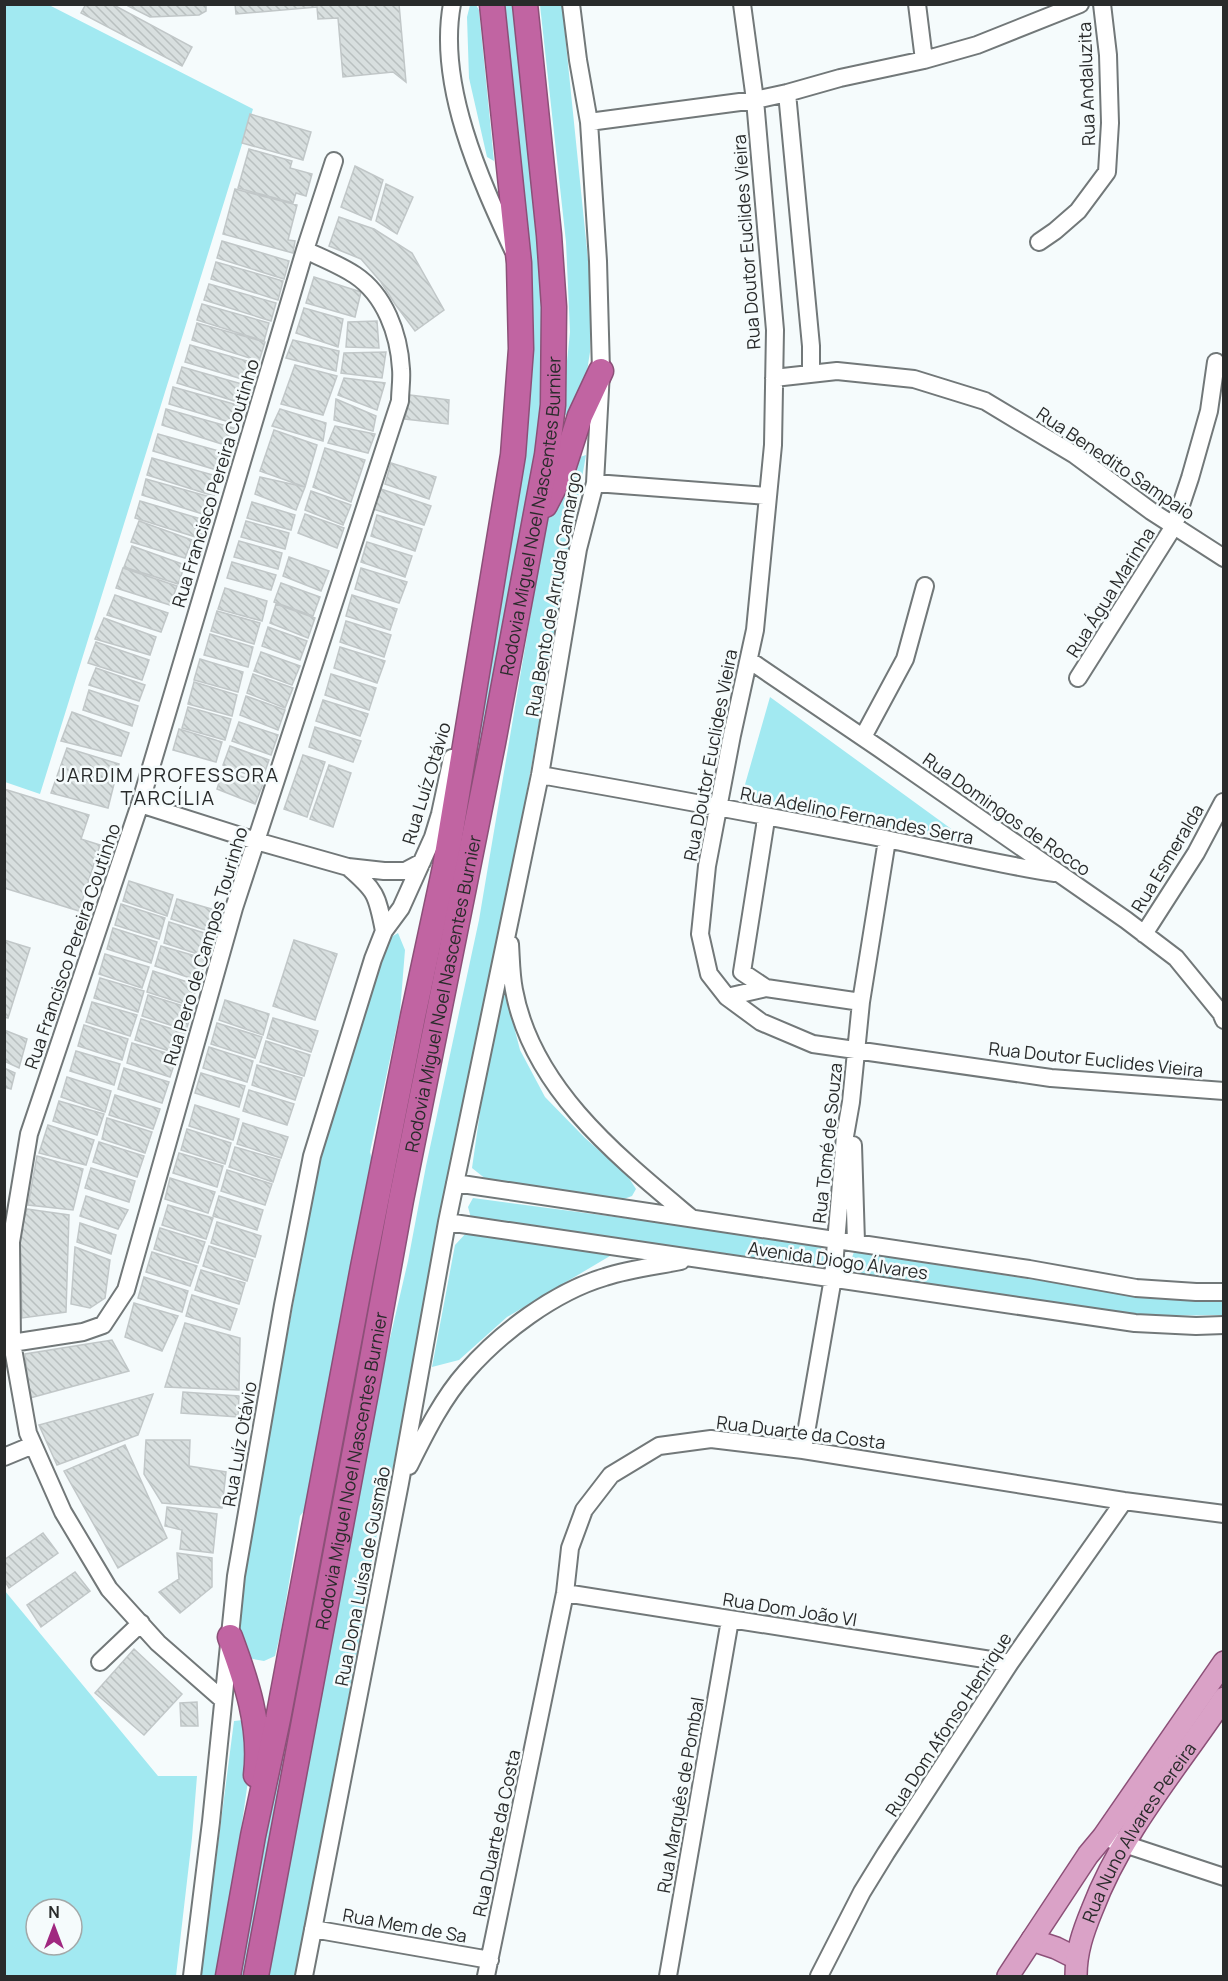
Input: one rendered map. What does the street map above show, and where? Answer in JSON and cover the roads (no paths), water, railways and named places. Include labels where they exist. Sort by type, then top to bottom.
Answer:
[{"type":"highway","name":"Rodovia Miguel Noel Nascentes Burnier","points":[[228,1977],[253,1836],[413,1016],[445,867],[513,455],[521,349],[519,263],[492,4]]},
{"type":"highway","name":"Rodovia Miguel Noel Nascentes Burnier","points":[[256,1977],[401,1200],[495,733],[547,455],[553,405],[554,307],[549,235],[525,4]]},
{"type":"highway","points":[[531,531],[562,472],[580,416],[601,371]]},
{"type":"highway","points":[[230,1637],[248,1689],[255,1722],[257,1767],[253,1797],[253,1836]]},
{"type":"main road","name":"Rua Nuno Alvares Pereira","points":[[1076,1967],[1082,1933],[1098,1892],[1112,1840],[1128,1799],[1224,1662]]},
{"type":"main road","name":"Rua Nuno Alvares Pereira","points":[[1112,1840],[1137,1820],[1224,1698]]},
{"type":"main road","points":[[1008,1977],[1088,1855],[1112,1840]]},
{"type":"main road","points":[[1032,1940],[1056,1948],[1076,1967]]},
{"type":"street","points":[[452,4],[450,49],[456,93],[473,160],[519,263]]},
{"type":"street","name":"Rua Bento de Arruda Camargo","points":[[455,1183],[540,775],[578,549],[595,483],[601,371],[598,261],[589,122],[571,4]]},
{"type":"street","name":"Rua Doutor Euclides Vieira","points":[[741,4],[755,100],[775,330],[772,444],[755,630],[707,866],[700,934],[709,974],[726,997],[760,1022],[813,1044],[1051,1078],[1224,1091]]},
{"type":"street","points":[[917,4],[924,60]]},
{"type":"street","points":[[589,122],[755,100],[787,93],[977,45],[1080,4]]},
{"type":"street","name":"Rua Andaluzita","points":[[1039,242],[1078,211],[1107,172],[1110,123],[1109,66],[1102,4]]},
{"type":"street","points":[[787,93],[811,346],[811,374]]},
{"type":"street","name":"Rua Francisco Pereira Coutinho","points":[[223,1700],[158,1643],[109,1589],[63,1512],[32,1441],[12,1343],[11,1242],[29,1134],[140,804],[305,250],[334,161]]},
{"type":"street","name":"Rua Pero de Campos Tourinho","points":[[12,1343],[83,1332],[103,1324],[126,1290],[234,908],[400,401],[401,369],[397,341],[388,315],[376,294],[357,276],[305,250]]},
{"type":"street","name":"Rua Água Marinha","points":[[1078,678],[1174,526],[1191,478],[1209,411],[1216,362]]},
{"type":"street","name":"Rua Benedito Sampaio","points":[[774,378],[837,371],[914,379],[986,401],[1075,455],[1174,526],[1224,558]]},
{"type":"street","points":[[595,483],[768,496]]},
{"type":"street","points":[[863,737],[905,659],[925,586]]},
{"type":"street","name":"Rua Domingos de Rocco","points":[[748,660],[1060,874],[1176,958],[1221,1013],[1224,1020]]},
{"type":"street","name":"Rua Luíz Otávio","points":[[192,1977],[236,1576],[283,1305],[312,1156],[362,989],[384,931],[401,908],[422,862],[440,814],[453,753],[470,709]]},
{"type":"street","name":"Rua Adelino Fernandes Serra","points":[[540,775],[718,807],[1009,866],[1060,874]]},
{"type":"street","name":"Rua Esmeralda","points":[[1144,934],[1196,853],[1223,802]]},
{"type":"street","points":[[140,804],[348,867],[384,872],[405,871],[422,862]]},
{"type":"street","points":[[765,816],[742,972],[766,988]]},
{"type":"street","name":"Rua Tomé de Souza","points":[[803,1450],[833,1278],[845,1136],[851,1102],[861,1002],[887,840]]},
{"type":"street","points":[[348,867],[367,884],[376,896],[384,931]]},
{"type":"street","points":[[509,927],[514,989],[526,1033],[545,1071],[575,1112],[616,1153],[691,1218]]},
{"type":"street","points":[[726,997],[766,988],[861,1002]]},
{"type":"street","points":[[851,1102],[856,1242]]},
{"type":"street","name":"Avenida Diogo Álvares","points":[[455,1183],[856,1242],[1136,1288],[1224,1292]]},
{"type":"street","name":"Rua Dona Luísa de Gusmão","points":[[304,1977],[400,1483],[455,1183]]},
{"type":"street","name":"Avenida Diogo Álvares","points":[[447,1222],[1135,1323],[1224,1325]]},
{"type":"street","points":[[400,1483],[431,1423],[465,1373],[500,1337],[551,1300],[604,1277],[693,1259]]},
{"type":"street","name":"Rua Duarte da Costa","points":[[488,1968],[565,1593],[570,1548],[584,1510],[611,1475],[659,1446],[711,1439],[803,1450],[1124,1501],[1224,1514]]},
{"type":"street","points":[[4,1445],[32,1441]]},
{"type":"street","points":[[4,1457],[32,1441]]},
{"type":"street","name":"Rua Dom Afonso Henrique","points":[[819,1977],[862,1892],[1010,1663],[1124,1501]]},
{"type":"street","name":"Rua Dom João VI","points":[[565,1593],[1010,1663]]},
{"type":"street","name":"Rua Marquês de Pombal","points":[[673,1975],[730,1620]]},
{"type":"street","points":[[100,1662],[141,1623]]},
{"type":"street","points":[[1112,1840],[1224,1877]]},
{"type":"street","name":"Rua Mem de Sa","points":[[313,1929],[488,1968]]},
{"type":"district","name":"JARDIM PROFESSORA TARCÍLIA","points":[[168,786]]}]
